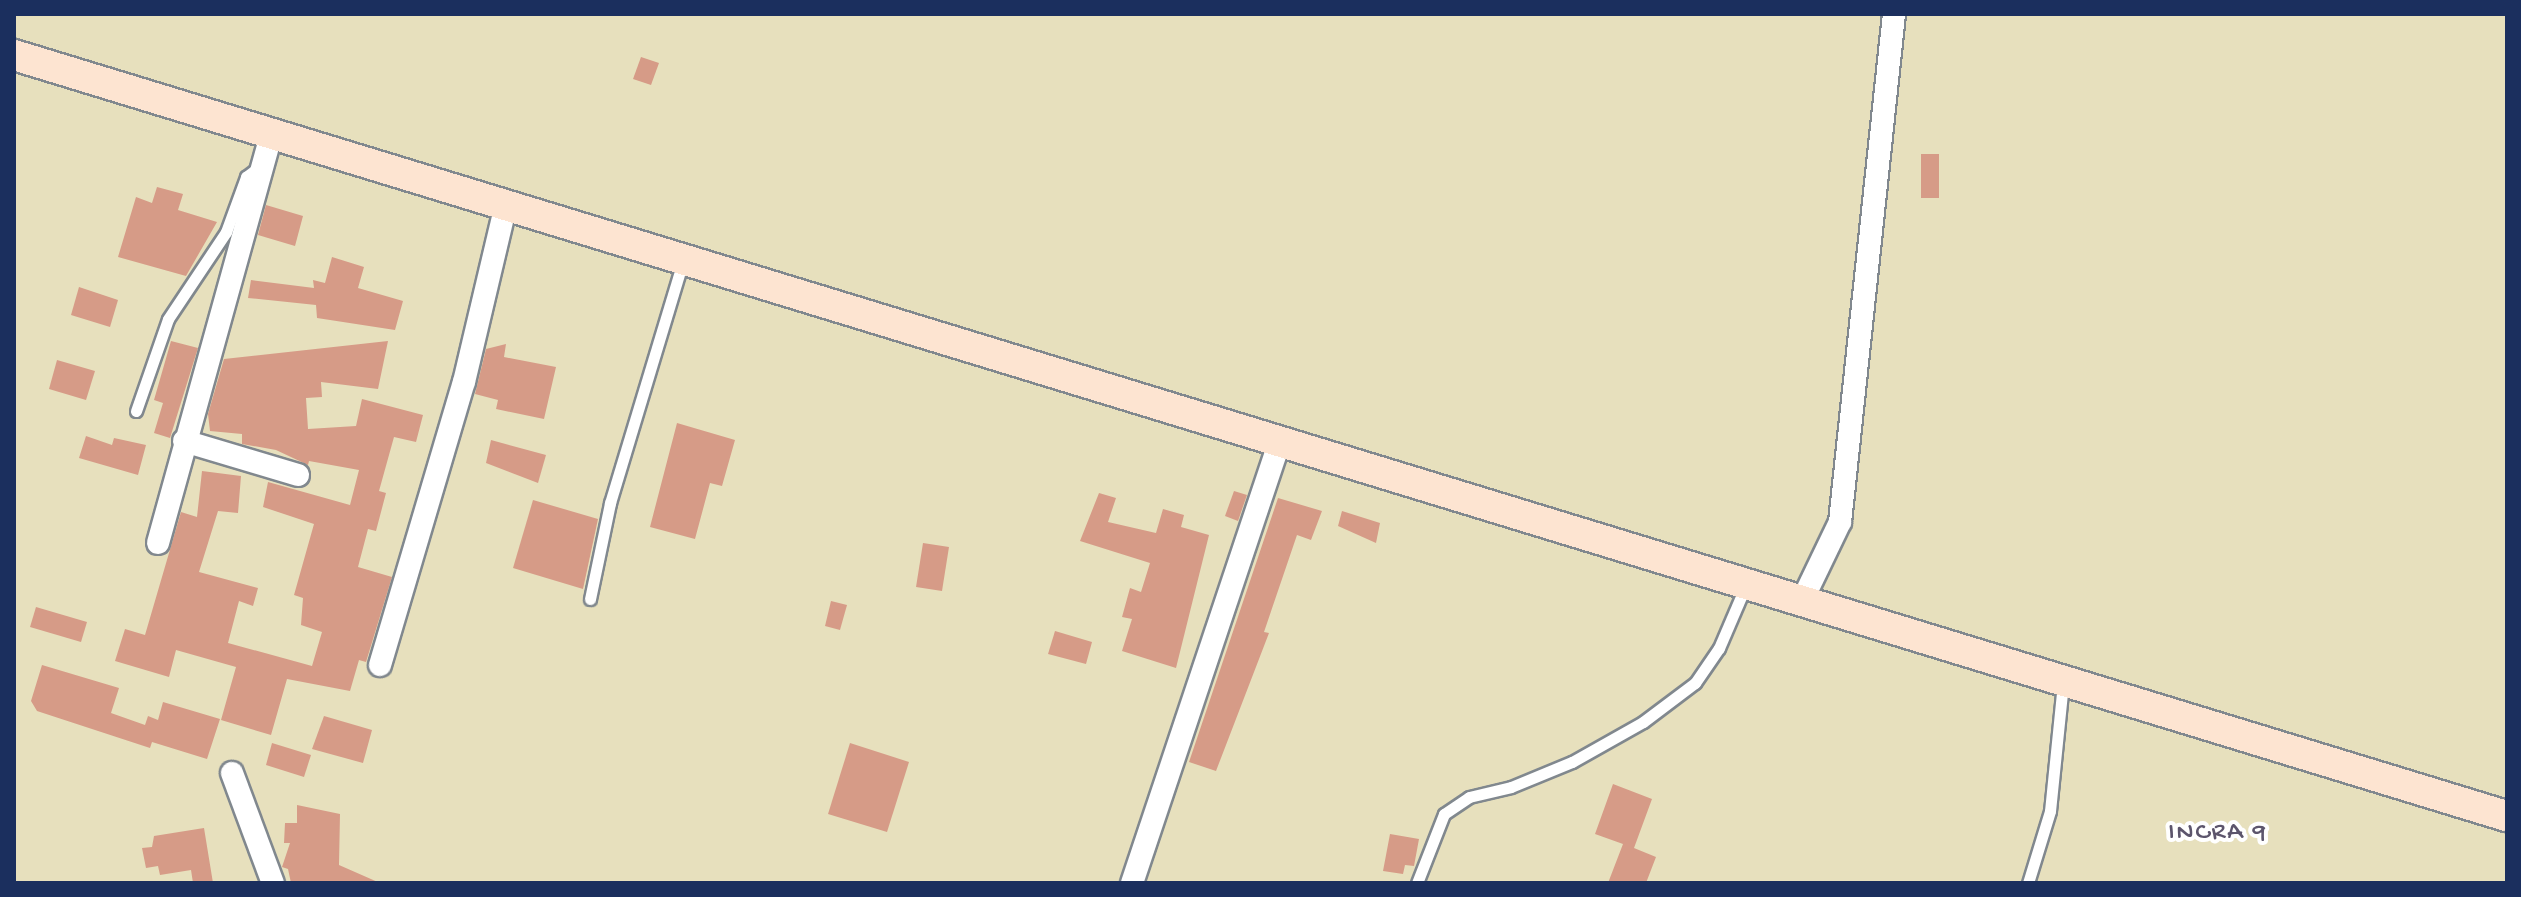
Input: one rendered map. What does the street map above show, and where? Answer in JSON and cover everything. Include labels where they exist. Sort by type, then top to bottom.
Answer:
[{"type":"main road","points":[[14,55],[1281,438],[1801,603],[2507,816]]},
{"type":"street","points":[[1801,603],[1840,522],[1894,14]]},
{"type":"street","points":[[158,543],[272,132]]},
{"type":"street","points":[[380,665],[464,382],[506,204]]},
{"type":"street","points":[[1132,883],[1281,438]]},
{"type":"street","points":[[184,441],[298,475]]},
{"type":"street","points":[[232,773],[273,883]]},
{"type":"lane","points":[[136,411],[168,319],[226,232],[246,177],[263,165]]},
{"type":"lane","points":[[590,599],[610,503],[684,258]]},
{"type":"lane","points":[[1417,883],[1444,814],[1469,797],[1511,787],[1572,762],[1643,722],[1695,683],[1719,648],[1746,585]]},
{"type":"lane","points":[[2028,883],[2050,811],[2063,683]]},
{"type":"building","points":[[641,57],[659,63],[651,85],[633,79]]},
{"type":"building","points":[[1921,154],[1939,154],[1939,198],[1921,198]]},
{"type":"building","points":[[157,187],[183,194],[178,210],[217,222],[186,276],[118,257],[136,197],[152,203]]},
{"type":"building","points":[[266,205],[303,216],[295,246],[258,235]]},
{"type":"building","points":[[332,257],[364,267],[358,288],[403,301],[395,330],[317,318],[316,305],[248,298],[251,280],[314,288],[313,280],[325,283]]},
{"type":"building","points":[[79,287],[118,300],[110,327],[71,315]]},
{"type":"building","points":[[171,341],[198,348],[170,438],[154,433],[163,403],[154,400]]},
{"type":"building","points":[[388,341],[378,389],[321,382],[322,397],[306,398],[308,429],[356,426],[362,399],[423,415],[416,442],[394,437],[379,491],[386,493],[376,531],[368,529],[358,567],[392,577],[366,662],[359,660],[350,691],[287,679],[271,735],[221,720],[236,667],[176,650],[169,677],[115,661],[125,629],[145,635],[181,512],[197,517],[202,471],[241,476],[238,513],[218,511],[199,572],[258,588],[253,606],[239,601],[228,643],[312,666],[322,632],[301,625],[303,598],[294,595],[314,524],[263,507],[268,482],[350,505],[359,470],[309,461],[308,465],[276,450],[242,444],[242,434],[210,431],[208,414],[224,359]]},
{"type":"building","points":[[506,344],[504,357],[556,367],[544,419],[496,409],[498,400],[475,394],[486,349]]},
{"type":"building","points":[[57,360],[95,371],[86,400],[49,389]]},
{"type":"building","points":[[677,423],[735,440],[722,486],[710,483],[695,539],[650,527]]},
{"type":"building","points":[[86,436],[112,445],[114,438],[146,445],[138,475],[79,458]]},
{"type":"building","points":[[491,440],[546,455],[538,483],[486,463]]},
{"type":"building","points":[[1234,491],[1247,495],[1238,521],[1225,516]]},
{"type":"building","points":[[1099,493],[1116,498],[1108,522],[1156,533],[1163,509],[1184,515],[1181,527],[1209,535],[1176,668],[1122,651],[1132,619],[1122,617],[1130,588],[1141,592],[1150,563],[1080,541]]},
{"type":"building","points":[[1278,498],[1322,511],[1311,540],[1297,535],[1264,632],[1269,633],[1216,771],[1189,762]]},
{"type":"building","points":[[533,500],[598,519],[583,589],[513,568]]},
{"type":"building","points":[[1342,511],[1380,523],[1376,543],[1338,526]]},
{"type":"building","points":[[923,543],[949,547],[942,591],[916,587]]},
{"type":"building","points":[[831,601],[847,605],[840,630],[825,626]]},
{"type":"building","points":[[36,607],[87,622],[81,642],[30,627]]},
{"type":"building","points":[[1055,631],[1092,642],[1086,664],[1048,654]]},
{"type":"building","points":[[42,665],[119,688],[111,713],[145,725],[148,716],[158,720],[163,702],[220,719],[207,759],[152,742],[150,748],[37,711],[31,701]]},
{"type":"building","points":[[324,716],[372,730],[363,763],[312,749]]},
{"type":"building","points":[[272,743],[311,755],[304,777],[266,765]]},
{"type":"building","points":[[850,743],[909,762],[887,832],[828,814]]},
{"type":"building","points":[[1613,784],[1652,799],[1634,848],[1656,857],[1646,883],[1608,883],[1623,844],[1595,834]]},
{"type":"building","points":[[297,805],[340,814],[339,865],[380,883],[291,883],[288,869],[282,867],[290,843],[284,843],[285,823],[297,823]]},
{"type":"building","points":[[204,828],[213,883],[193,883],[191,870],[160,875],[158,866],[146,868],[142,848],[152,847],[154,836]]},
{"type":"building","points":[[1390,834],[1419,839],[1414,866],[1405,865],[1403,874],[1383,871]]},
{"type":"district","name":"INCRA 9","points":[[2218,834]]}]
